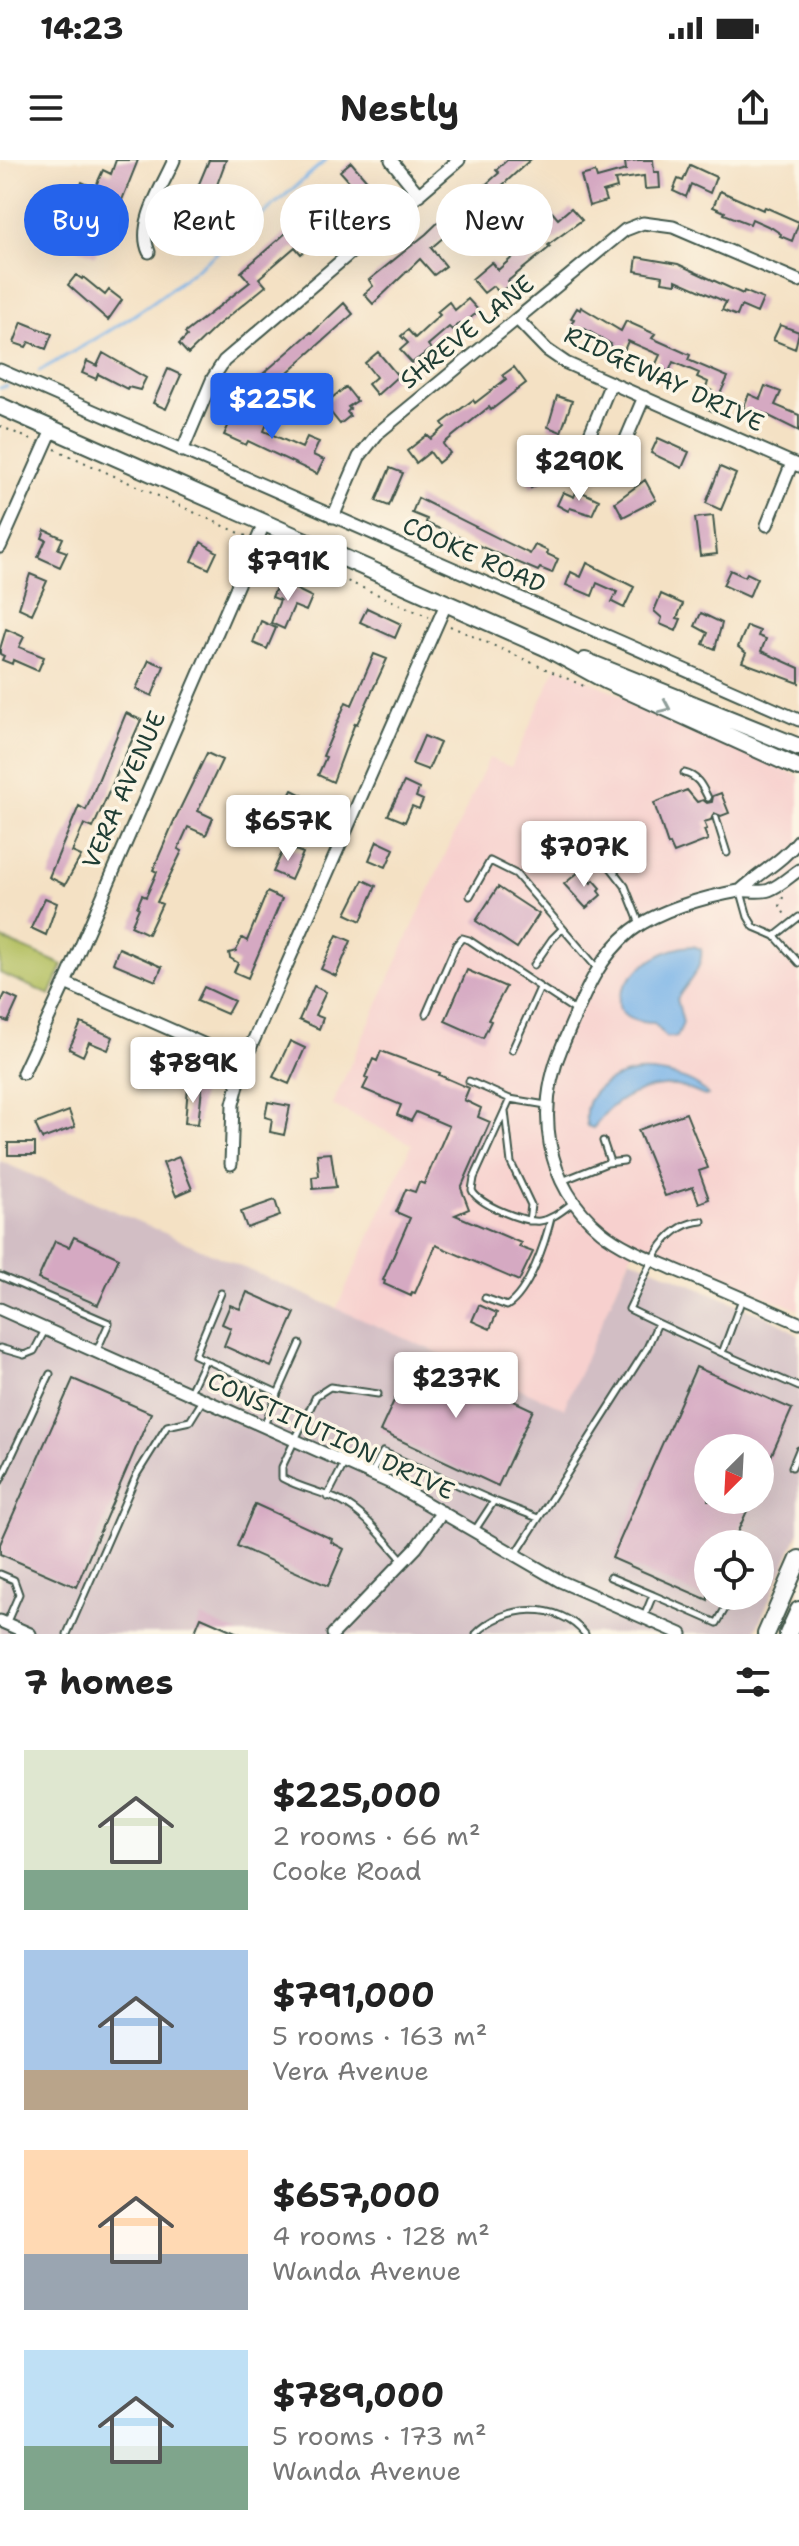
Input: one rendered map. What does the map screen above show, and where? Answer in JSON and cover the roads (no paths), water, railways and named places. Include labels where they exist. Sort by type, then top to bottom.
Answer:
[{"type":"main road","points":[[0,406],[545,647],[611,669],[799,747]]},
{"type":"main road","points":[[545,647],[607,681],[799,768]]},
{"type":"main road","points":[[766,1634],[799,1559]]},
{"type":"main road","points":[[788,1634],[799,1610]]},
{"type":"street","points":[[164,184],[174,160]]},
{"type":"street","points":[[391,160],[410,184]]},
{"type":"street","points":[[420,194],[459,160]]},
{"type":"street","name":"SHREVE LANE","points":[[333,517],[355,466],[371,440],[615,236],[643,223],[673,227],[799,281]]},
{"type":"street","points":[[182,451],[213,378],[224,361],[347,256]]},
{"type":"street","name":"RIDGEWAY DRIVE","points":[[518,320],[557,358],[796,465]]},
{"type":"street","name":"COOKE ROAD","points":[[0,370],[799,720]]},
{"type":"street","points":[[611,383],[585,446],[584,453],[591,464],[609,467],[618,458],[644,397]]},
{"type":"street","points":[[0,547],[52,430]]},
{"type":"street","points":[[767,525],[796,465]]},
{"type":"street","name":"VERA AVENUE","points":[[23,1073],[264,524]]},
{"type":"street","points":[[231,1164],[233,1104],[244,1062],[446,604]]},
{"type":"street","points":[[740,891],[789,853],[799,840]]},
{"type":"street","points":[[799,870],[768,891],[740,891],[665,912],[641,925],[617,944],[597,969],[577,1011],[554,1064],[546,1105],[550,1148],[561,1181],[574,1202],[603,1232],[654,1260],[799,1323]]},
{"type":"street","points":[[65,983],[244,1062]]},
{"type":"street","name":"CONSTITUTION DRIVE","points":[[0,1309],[371,1474],[475,1530],[560,1581],[681,1634]]},
{"type":"street","points":[[333,1634],[404,1561],[442,1512]]},
{"type":"street","points":[[3,1622],[30,1634]]},
{"type":"lane","points":[[684,773],[696,777],[708,798]]},
{"type":"lane","points":[[716,818],[727,853]]},
{"type":"lane","points":[[551,865],[580,840],[589,840],[625,886],[641,925]]},
{"type":"lane","points":[[470,896],[490,861],[516,874],[597,969]]},
{"type":"lane","points":[[740,891],[751,923],[758,931],[775,936],[799,963]]},
{"type":"lane","points":[[775,936],[799,917]]},
{"type":"lane","points":[[534,965],[562,929]]},
{"type":"lane","points":[[426,1014],[456,945],[462,938],[577,1011]]},
{"type":"lane","points":[[512,1050],[540,988]]},
{"type":"lane","points":[[469,1081],[510,1099],[546,1105]]},
{"type":"lane","points":[[510,1099],[474,1178],[472,1190],[479,1200],[529,1221],[552,1217],[574,1202]]},
{"type":"lane","points":[[505,1110],[511,1163],[531,1205],[529,1221]]},
{"type":"lane","points":[[603,1141],[610,1162]]},
{"type":"lane","points":[[561,1181],[610,1162],[624,1161]]},
{"type":"lane","points":[[485,1298],[507,1306],[517,1299],[552,1217]]},
{"type":"lane","points":[[702,1221],[674,1229],[663,1242],[629,1309],[799,1387]]},
{"type":"lane","points":[[0,1276],[109,1323],[97,1351]]},
{"type":"lane","points":[[221,1293],[195,1355],[278,1393]]},
{"type":"lane","points":[[722,1353],[743,1298]]},
{"type":"lane","points":[[516,1554],[647,1348],[658,1323]]},
{"type":"lane","points":[[0,1348],[24,1355],[34,1351],[46,1329]]},
{"type":"lane","points":[[264,1426],[300,1344]]},
{"type":"lane","points":[[189,1393],[205,1360]]},
{"type":"lane","points":[[0,1481],[50,1374]]},
{"type":"lane","points":[[378,1394],[330,1387],[316,1396],[282,1467],[282,1478],[301,1489],[341,1501],[365,1517],[404,1561]]},
{"type":"lane","points":[[67,1634],[137,1474],[167,1426],[190,1421],[204,1399]]},
{"type":"lane","points":[[792,1467],[799,1450]]},
{"type":"lane","points":[[371,1474],[383,1452],[538,1518]]},
{"type":"lane","points":[[327,1497],[345,1462]]},
{"type":"lane","points":[[475,1530],[494,1501]]},
{"type":"lane","points":[[0,1574],[14,1580],[19,1594],[3,1622]]},
{"type":"lane","points":[[610,1577],[717,1623],[724,1610]]},
{"type":"lane","points":[[643,1618],[653,1595]]},
{"type":"lane","points":[[476,1634],[486,1624],[511,1612],[542,1611],[564,1616],[585,1634]]},
{"type":"water","points":[[693,946],[701,949],[700,963],[677,999],[683,1023],[677,1037],[666,1037],[654,1023],[632,1019],[621,1011],[619,999],[625,985],[637,971],[673,950]]},
{"type":"water","points":[[637,1072],[676,1076],[708,1095],[672,1086],[643,1090],[616,1103],[593,1128],[587,1126],[588,1105],[598,1088],[616,1078]]},
{"type":"waterway","points":[[39,371],[116,327],[160,297],[326,160]]},
{"type":"waterway","points":[[0,388],[7,386]]}]
